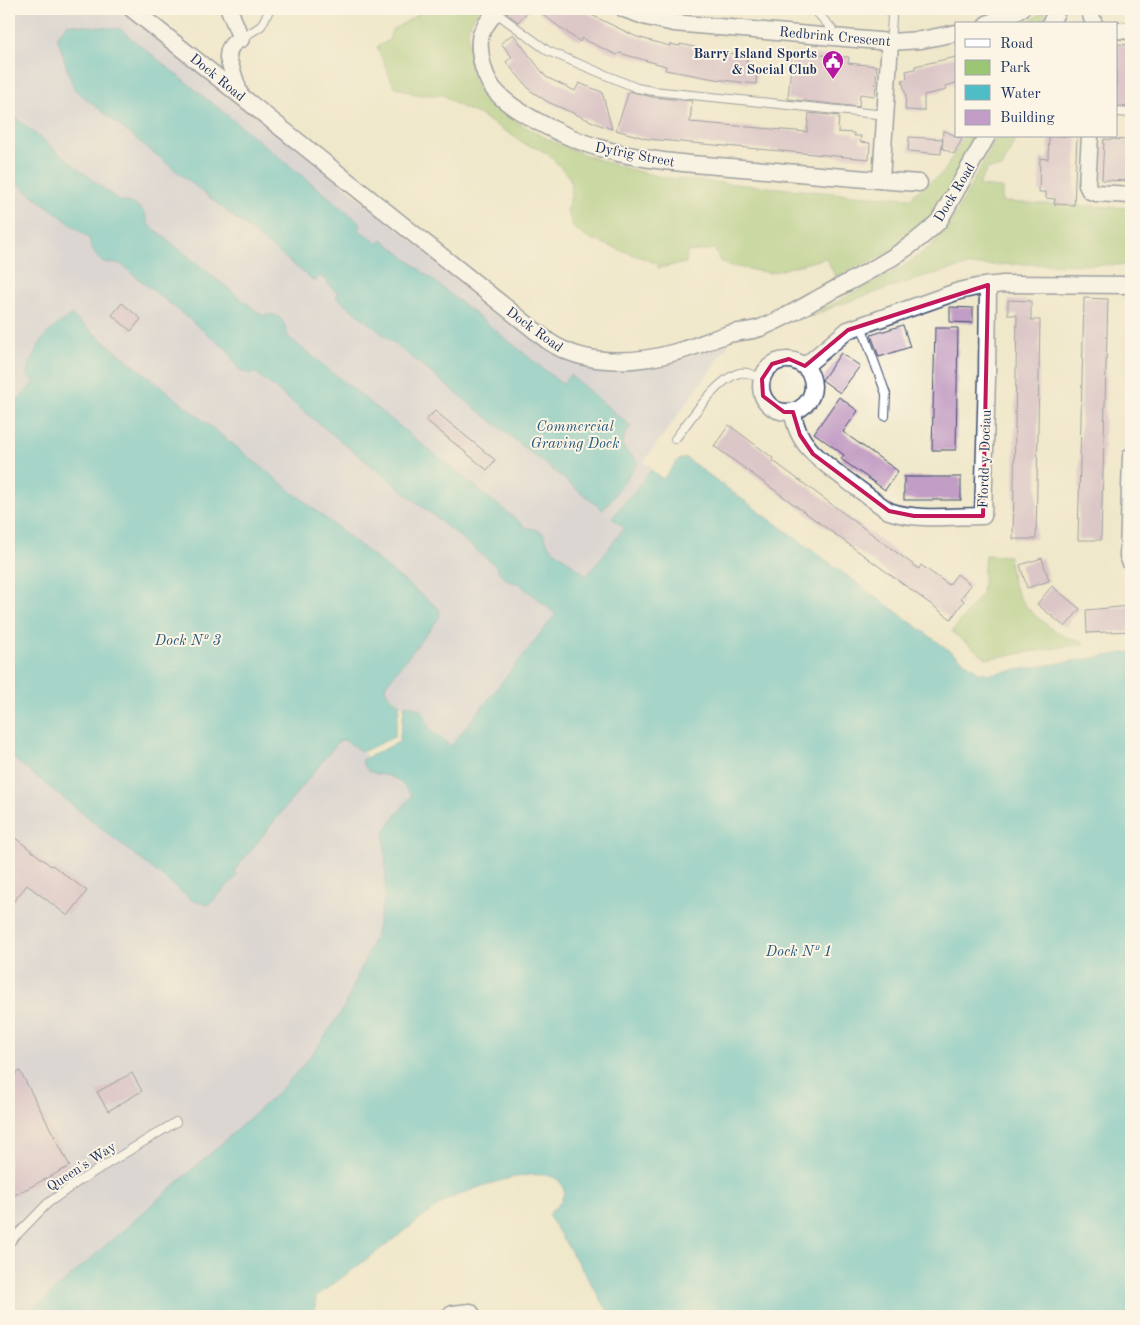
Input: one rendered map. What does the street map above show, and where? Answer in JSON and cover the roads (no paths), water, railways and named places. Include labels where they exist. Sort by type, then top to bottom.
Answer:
[{"type":"street","name":"Dock Road","points":[[132,9],[548,341],[559,349],[572,354],[607,360],[630,360],[668,354],[727,334],[758,329],[891,259],[939,221],[986,138]]},
{"type":"street","points":[[229,9],[241,39],[233,44],[228,53],[240,95]]},
{"type":"street","name":"Redbrink Crescent","points":[[624,9],[647,17],[674,23],[890,42],[921,40],[955,33]]},
{"type":"street","points":[[992,22],[1021,9]]},
{"type":"street","points":[[1051,22],[1058,9]]},
{"type":"street","points":[[1089,9],[1093,22]]},
{"type":"street","name":"Dyfrig Street","points":[[496,11],[483,26],[480,36],[482,64],[488,81],[508,103],[539,122],[568,136],[604,149],[667,162],[919,183]]},
{"type":"street","points":[[1118,30],[1131,31]]},
{"type":"street","points":[[881,180],[890,42]]},
{"type":"street","points":[[1090,138],[1087,185],[1090,191],[1096,194],[1131,195]]},
{"type":"street","points":[[805,366],[848,330],[959,291],[988,285],[1131,285]]},
{"type":"street","name":"Ffordd y Dociau","points":[[793,412],[794,422],[800,435],[813,454],[888,511],[899,515],[914,516],[983,516],[988,285]]},
{"type":"street","points":[[780,360],[798,361],[805,366],[810,372],[814,388],[807,404],[793,412],[784,412],[768,404],[761,388],[765,371],[772,364],[780,360]]},
{"type":"street","points":[[1131,456],[1128,556],[1131,563]]},
{"type":"street","points":[[450,1316],[470,1312],[473,1316]]},
{"type":"lane","points":[[241,39],[261,26],[270,9]]},
{"type":"lane","points":[[814,9],[832,28],[831,36]]},
{"type":"lane","points":[[890,9],[892,18],[890,42]]},
{"type":"lane","points":[[496,11],[548,50],[637,88],[745,102],[886,114]]},
{"type":"lane","points":[[1118,112],[1131,113]]},
{"type":"lane","points":[[861,325],[886,394],[886,416]]},
{"type":"lane","points":[[675,439],[720,383],[740,373],[748,373],[762,379]]},
{"type":"lane","name":"Queen's Way","points":[[9,1243],[48,1203],[79,1181],[176,1122]]},
{"type":"water","name":"Commercial Graving Dock","points":[[67,24],[120,29],[362,224],[358,229],[367,236],[378,244],[382,239],[562,384],[570,375],[631,426],[622,442],[625,450],[639,462],[603,510],[336,297],[339,293],[328,285],[329,283],[320,276],[315,282],[74,89],[57,37]]},
{"type":"water","name":"Dock Nº 1","points":[[9,113],[118,200],[142,210],[148,224],[261,315],[273,315],[280,318],[283,321],[288,337],[527,528],[543,533],[549,546],[587,576],[624,528],[612,518],[651,470],[663,479],[678,460],[686,458],[979,672],[990,674],[1131,652],[1131,1316],[611,1316],[548,1215],[561,1200],[564,1192],[563,1187],[560,1182],[551,1176],[538,1175],[521,1176],[486,1185],[445,1201],[316,1297],[314,1316],[25,1316],[276,1094],[300,1069],[319,1045],[344,1008],[375,936],[383,904],[386,878],[384,831],[412,795],[394,778],[370,772],[362,760],[399,742],[405,704],[423,712],[430,730],[451,746],[556,614],[518,583],[510,582],[504,578],[496,566],[256,373],[242,371],[236,365],[230,352],[119,263],[106,263],[98,258],[95,255],[89,238],[9,177]]},
{"type":"water","name":"Dock Nº 3","points":[[71,315],[438,608],[440,612],[439,618],[385,686],[388,694],[400,704],[394,737],[362,752],[346,741],[338,742],[235,870],[237,876],[209,905],[193,901],[9,755],[9,395],[17,401],[34,382],[26,375],[34,354],[47,334]]},
{"type":"place","name":"Barry Island Sports & Social Club","points":[[833,80]]}]
